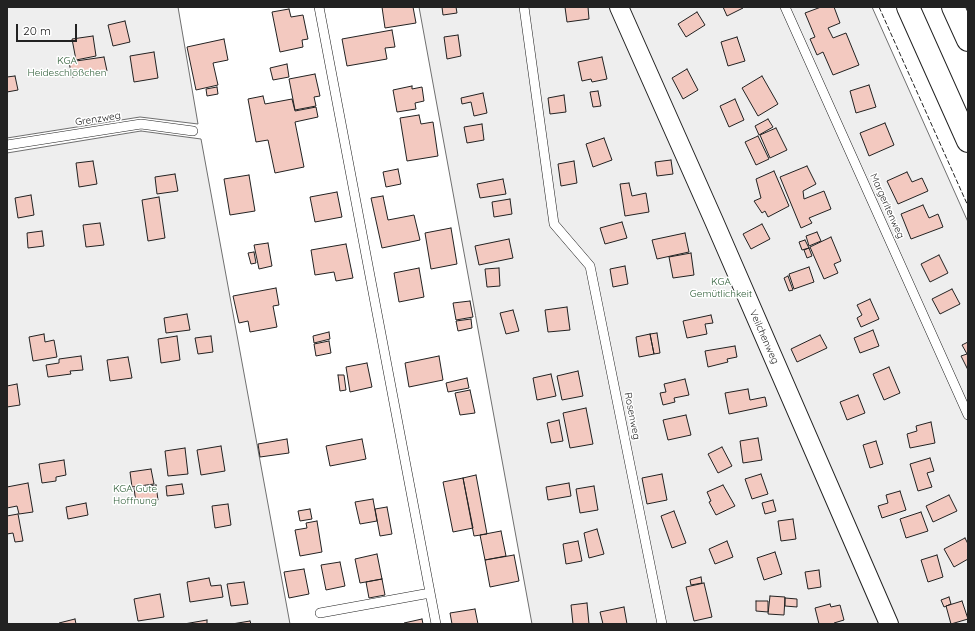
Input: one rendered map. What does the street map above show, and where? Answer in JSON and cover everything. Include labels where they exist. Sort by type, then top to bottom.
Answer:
[{"type":"highway","points":[[908,7],[968,142]]},
{"type":"highway","points":[[953,7],[968,40]]},
{"type":"street","name":"Veilchenweg","points":[[619,7],[889,624]]},
{"type":"lane","points":[[319,7],[436,624]]},
{"type":"lane","name":"Rosenweg","points":[[524,7],[554,224],[590,266],[662,624]]},
{"type":"lane","name":"Margeritenweg","points":[[785,7],[968,415]]},
{"type":"lane","name":"Grenzweg","points":[[7,146],[141,124],[193,131]]},
{"type":"lane","points":[[320,614],[430,593]]},
{"type":"green space","name":"KGA Heideschlößchen","points":[[7,7],[178,7],[198,124],[140,117],[7,138]]},
{"type":"green space","name":"KGA Gemütlichkeit","points":[[419,7],[872,7],[968,222],[968,624],[532,624]]},
{"type":"green space","name":"KGA Gute Hoffnung","points":[[141,131],[201,139],[290,624],[7,624],[7,153]]},
{"type":"building","points":[[382,7],[413,7],[416,23],[385,28]]},
{"type":"building","points":[[442,7],[456,7],[457,13],[443,15]]},
{"type":"building","points":[[565,7],[588,7],[589,19],[567,22]]},
{"type":"building","points":[[723,7],[743,7],[743,8],[727,16]]},
{"type":"building","points":[[821,7],[834,7],[840,23],[828,28],[833,38],[846,33],[859,65],[833,75],[823,52],[817,55],[810,39],[815,37],[805,13]]},
{"type":"building","points":[[289,9],[291,17],[303,15],[308,39],[302,40],[303,47],[280,52],[272,12]]},
{"type":"building","points":[[697,12],[705,25],[686,37],[678,24]]},
{"type":"building","points":[[125,21],[130,42],[113,46],[108,25]]},
{"type":"building","points":[[392,30],[395,47],[385,48],[387,59],[347,66],[342,39]]},
{"type":"building","points":[[458,35],[461,56],[447,59],[444,37]]},
{"type":"building","points":[[93,36],[96,56],[76,60],[72,39]]},
{"type":"building","points":[[737,37],[745,61],[728,66],[721,42]]},
{"type":"building","points":[[224,39],[228,60],[213,63],[218,85],[196,90],[187,47]]},
{"type":"building","points":[[154,52],[158,78],[134,82],[130,56]]},
{"type":"building","points":[[104,57],[107,71],[72,77],[69,62]]},
{"type":"building","points":[[602,57],[607,79],[592,82],[591,79],[582,81],[578,62]]},
{"type":"building","points":[[287,64],[289,77],[273,80],[270,68]]},
{"type":"building","points":[[687,69],[698,90],[683,99],[672,78]]},
{"type":"building","points":[[315,74],[320,96],[314,97],[316,106],[295,110],[289,79]]},
{"type":"building","points":[[15,76],[18,90],[7,92],[7,77]]},
{"type":"building","points":[[762,76],[778,104],[758,116],[742,88]]},
{"type":"building","points":[[869,85],[876,107],[856,113],[850,91]]},
{"type":"building","points":[[412,86],[412,89],[422,87],[424,101],[415,103],[416,109],[397,112],[393,90]]},
{"type":"building","points":[[217,87],[218,94],[207,96],[206,89]]},
{"type":"building","points":[[598,91],[601,106],[593,107],[590,92]]},
{"type":"building","points":[[483,93],[487,113],[474,116],[471,102],[462,104],[461,98]]},
{"type":"building","points":[[564,95],[566,112],[550,114],[548,98]]},
{"type":"building","points":[[263,96],[265,104],[292,99],[295,111],[316,107],[318,117],[295,122],[304,167],[275,173],[268,140],[256,142],[248,99]]},
{"type":"building","points":[[735,99],[744,120],[729,127],[720,106]]},
{"type":"building","points":[[419,115],[421,124],[433,122],[438,156],[407,161],[400,118]]},
{"type":"building","points":[[768,119],[773,127],[759,135],[755,126]]},
{"type":"building","points":[[885,123],[894,145],[869,156],[860,133]]},
{"type":"building","points":[[482,124],[484,140],[467,143],[464,127]]},
{"type":"building","points":[[776,128],[787,150],[770,158],[760,135]]},
{"type":"building","points":[[758,136],[769,159],[756,165],[745,142]]},
{"type":"building","points":[[604,138],[612,160],[593,167],[586,144]]},
{"type":"building","points":[[671,160],[673,174],[657,176],[655,162]]},
{"type":"building","points":[[93,161],[97,184],[79,187],[76,163]]},
{"type":"building","points":[[574,161],[577,183],[561,186],[558,164]]},
{"type":"building","points":[[807,166],[816,184],[803,191],[804,199],[824,191],[831,209],[809,218],[812,223],[801,228],[780,177]]},
{"type":"building","points":[[398,169],[401,184],[386,187],[383,172]]},
{"type":"building","points":[[774,171],[789,206],[768,217],[765,211],[762,213],[754,201],[761,198],[756,179]]},
{"type":"building","points":[[907,172],[912,182],[922,178],[928,191],[898,204],[887,181]]},
{"type":"building","points":[[175,174],[178,191],[157,194],[155,177]]},
{"type":"building","points":[[249,175],[255,211],[230,215],[224,179]]},
{"type":"building","points":[[503,179],[506,194],[480,198],[477,184]]},
{"type":"building","points":[[629,183],[632,196],[646,193],[649,212],[625,216],[620,184]]},
{"type":"building","points":[[337,192],[342,217],[315,222],[310,197]]},
{"type":"building","points":[[31,195],[34,215],[18,218],[15,198]]},
{"type":"building","points":[[383,196],[388,220],[414,215],[420,240],[382,248],[371,198]]},
{"type":"building","points":[[159,197],[165,238],[148,241],[142,200]]},
{"type":"building","points":[[510,199],[512,214],[494,217],[492,202]]},
{"type":"building","points":[[923,205],[929,218],[938,214],[943,227],[911,239],[901,214]]},
{"type":"building","points":[[622,222],[627,238],[605,244],[600,228]]},
{"type":"building","points":[[100,223],[104,245],[86,247],[83,225]]},
{"type":"building","points":[[762,224],[770,239],[751,249],[743,234]]},
{"type":"building","points":[[451,228],[457,264],[431,269],[425,233]]},
{"type":"building","points":[[42,231],[44,246],[28,248],[27,233]]},
{"type":"building","points":[[817,232],[821,241],[809,246],[806,236]]},
{"type":"building","points":[[685,233],[689,252],[657,259],[652,240]]},
{"type":"building","points":[[831,237],[841,261],[834,264],[838,273],[824,279],[810,247]]},
{"type":"building","points":[[509,239],[513,258],[479,265],[475,246]]},
{"type":"building","points":[[805,240],[809,248],[802,250],[799,242]]},
{"type":"building","points":[[268,243],[272,266],[259,269],[254,245]]},
{"type":"building","points":[[346,244],[353,278],[336,281],[334,272],[315,275],[311,250]]},
{"type":"building","points":[[809,248],[812,256],[807,258],[804,250]]},
{"type":"building","points":[[254,252],[256,263],[251,264],[248,253]]},
{"type":"building","points":[[691,253],[694,275],[673,278],[669,257]]},
{"type":"building","points":[[939,255],[948,273],[930,282],[921,264]]},
{"type":"building","points":[[625,266],[628,284],[613,287],[610,269]]},
{"type":"building","points":[[809,267],[814,282],[794,289],[789,274]]},
{"type":"building","points":[[419,268],[424,297],[399,302],[394,273]]},
{"type":"building","points":[[499,268],[500,286],[487,287],[485,269]]},
{"type":"building","points":[[788,276],[793,290],[789,291],[784,278]]},
{"type":"building","points":[[276,288],[279,305],[273,306],[277,327],[250,332],[248,321],[239,323],[233,296]]},
{"type":"building","points":[[952,289],[960,304],[940,314],[932,299]]},
{"type":"building","points":[[870,299],[879,319],[861,327],[857,318],[862,315],[857,305]]},
{"type":"building","points":[[470,301],[473,317],[456,320],[453,303]]},
{"type":"building","points":[[567,307],[570,330],[548,332],[545,310]]},
{"type":"building","points":[[513,310],[519,331],[506,334],[500,313]]},
{"type":"building","points":[[187,314],[190,330],[166,333],[164,318]]},
{"type":"building","points":[[711,315],[713,323],[705,324],[707,334],[687,338],[683,321]]},
{"type":"building","points":[[471,319],[472,328],[458,331],[456,321]]},
{"type":"building","points":[[873,330],[879,346],[860,353],[854,338]]},
{"type":"building","points":[[329,332],[330,339],[314,343],[313,336]]},
{"type":"building","points":[[657,333],[660,353],[654,354],[650,334]]},
{"type":"building","points":[[44,334],[45,342],[54,340],[57,357],[33,361],[29,337]]},
{"type":"building","points":[[650,334],[654,354],[639,357],[636,337]]},
{"type":"building","points":[[820,335],[827,348],[797,362],[791,349]]},
{"type":"building","points":[[177,336],[180,360],[161,363],[158,339]]},
{"type":"building","points":[[211,336],[213,352],[198,354],[195,338]]},
{"type":"building","points":[[329,341],[331,353],[316,356],[314,344]]},
{"type":"building","points":[[968,342],[968,370],[961,356],[967,354],[962,345]]},
{"type":"building","points":[[735,346],[737,357],[727,359],[728,362],[708,367],[705,351]]},
{"type":"building","points":[[81,356],[83,370],[70,371],[71,374],[48,377],[46,365],[59,363],[59,359]]},
{"type":"building","points":[[439,356],[443,380],[409,387],[405,363]]},
{"type":"building","points":[[128,357],[132,378],[110,381],[107,360]]},
{"type":"building","points":[[367,363],[372,387],[350,392],[346,367]]},
{"type":"building","points":[[889,367],[900,393],[884,400],[873,374]]},
{"type":"building","points":[[578,371],[583,396],[562,400],[557,376]]},
{"type":"building","points":[[551,374],[556,396],[537,400],[533,378]]},
{"type":"building","points":[[338,375],[344,375],[346,390],[340,391]]},
{"type":"building","points":[[467,378],[469,388],[448,392],[446,383]]},
{"type":"building","points":[[685,379],[689,395],[674,398],[675,402],[663,405],[660,393],[666,392],[664,384]]},
{"type":"building","points":[[17,384],[20,405],[7,407],[7,386]]},
{"type":"building","points":[[748,389],[750,400],[765,397],[767,406],[729,414],[725,393]]},
{"type":"building","points":[[470,390],[475,413],[460,415],[455,393]]},
{"type":"building","points":[[858,395],[865,413],[847,420],[840,402]]},
{"type":"building","points":[[586,408],[593,444],[570,448],[563,413]]},
{"type":"building","points":[[686,415],[691,435],[668,440],[663,420]]},
{"type":"building","points":[[559,420],[563,441],[551,443],[547,423]]},
{"type":"building","points":[[931,422],[935,443],[910,448],[907,434],[917,431],[916,426]]},
{"type":"building","points":[[758,438],[762,460],[743,463],[740,441]]},
{"type":"building","points":[[287,439],[289,453],[260,457],[258,444]]},
{"type":"building","points":[[362,439],[366,459],[330,466],[326,446]]},
{"type":"building","points":[[876,441],[883,464],[870,468],[863,445]]},
{"type":"building","points":[[221,446],[225,471],[201,475],[197,450]]},
{"type":"building","points":[[722,447],[732,466],[718,473],[708,454]]},
{"type":"building","points":[[185,448],[188,474],[168,476],[165,451]]},
{"type":"building","points":[[930,458],[934,471],[927,473],[932,487],[918,491],[910,464]]},
{"type":"building","points":[[64,460],[66,475],[56,477],[56,481],[42,483],[39,464]]},
{"type":"building","points":[[151,469],[154,484],[132,487],[130,472]]},
{"type":"building","points":[[662,474],[667,500],[647,504],[642,478]]},
{"type":"building","points":[[761,474],[768,494],[752,499],[745,479]]},
{"type":"building","points":[[476,475],[487,534],[474,536],[463,478]]},
{"type":"building","points":[[463,478],[473,528],[453,532],[443,482]]},
{"type":"building","points":[[28,483],[33,512],[19,514],[17,506],[7,508],[7,487]]},
{"type":"building","points":[[569,483],[571,496],[548,500],[546,487]]},
{"type":"building","points":[[182,484],[184,494],[167,496],[166,486]]},
{"type":"building","points":[[156,485],[158,500],[136,503],[134,488]]},
{"type":"building","points":[[723,485],[735,506],[716,515],[709,502],[711,501],[707,492]]},
{"type":"building","points":[[594,486],[598,510],[580,513],[576,489]]},
{"type":"building","points":[[900,491],[906,510],[882,518],[878,506],[888,503],[886,495]]},
{"type":"building","points":[[949,495],[957,511],[933,522],[926,506]]},
{"type":"building","points":[[373,499],[377,521],[360,524],[355,502]]},
{"type":"building","points":[[773,500],[776,511],[765,514],[762,503]]},
{"type":"building","points":[[86,503],[88,515],[68,519],[66,507]]},
{"type":"building","points":[[228,504],[231,525],[215,528],[212,506]]},
{"type":"building","points":[[387,507],[392,534],[380,536],[375,509]]},
{"type":"building","points":[[310,509],[312,519],[300,521],[298,511]]},
{"type":"building","points":[[674,511],[686,543],[672,548],[661,516]]},
{"type":"building","points":[[921,512],[928,531],[906,538],[900,519]]},
{"type":"building","points":[[18,514],[23,541],[15,542],[13,533],[7,534],[7,516]]},
{"type":"building","points":[[793,519],[796,539],[781,541],[778,521]]},
{"type":"building","points":[[317,521],[322,552],[300,556],[295,530],[307,528],[306,523]]},
{"type":"building","points":[[597,529],[604,554],[589,558],[584,533]]},
{"type":"building","points":[[501,531],[506,556],[485,560],[480,535]]},
{"type":"building","points":[[965,538],[968,544],[968,559],[954,567],[944,549]]},
{"type":"building","points":[[578,541],[582,561],[566,564],[563,544]]},
{"type":"building","points":[[727,541],[733,557],[715,564],[709,549]]},
{"type":"building","points":[[775,552],[782,574],[764,580],[757,558]]},
{"type":"building","points":[[377,554],[382,579],[360,583],[355,559]]},
{"type":"building","points":[[514,555],[519,581],[490,587],[485,560]]},
{"type":"building","points":[[937,555],[943,577],[928,582],[921,560]]},
{"type":"building","points":[[340,562],[345,586],[326,590],[321,565]]},
{"type":"building","points":[[304,569],[309,594],[289,598],[284,572]]},
{"type":"building","points":[[819,570],[821,587],[808,589],[805,572]]},
{"type":"building","points":[[701,577],[702,583],[691,585],[690,580]]},
{"type":"building","points":[[209,578],[211,586],[221,585],[223,597],[190,602],[187,582]]},
{"type":"building","points":[[382,579],[385,595],[369,598],[366,582]]},
{"type":"building","points":[[244,582],[248,604],[231,606],[227,584]]},
{"type":"building","points":[[704,583],[712,617],[694,621],[686,587]]},
{"type":"building","points":[[160,594],[164,617],[138,621],[134,599]]},
{"type":"building","points":[[770,596],[785,597],[784,615],[768,614]]},
{"type":"building","points":[[949,597],[951,604],[944,607],[941,600]]},
{"type":"building","points":[[785,598],[797,599],[797,607],[785,606]]},
{"type":"building","points":[[756,601],[768,601],[768,612],[756,611]]},
{"type":"building","points":[[962,601],[968,619],[951,624],[946,606]]},
{"type":"building","points":[[587,603],[589,624],[573,624],[571,605]]},
{"type":"building","points":[[830,604],[831,607],[840,605],[844,620],[834,624],[819,624],[815,608]]},
{"type":"building","points":[[624,607],[627,624],[603,624],[600,612]]},
{"type":"building","points":[[475,609],[478,624],[452,624],[450,613]]},
{"type":"building","points":[[75,619],[76,624],[59,623]]},
{"type":"building","points":[[422,619],[423,624],[404,623]]},
{"type":"building","points":[[207,620],[207,624],[184,624]]},
{"type":"building","points":[[250,621],[251,624],[232,624]]},
{"type":"fence","points":[[879,7],[968,206]]}]
